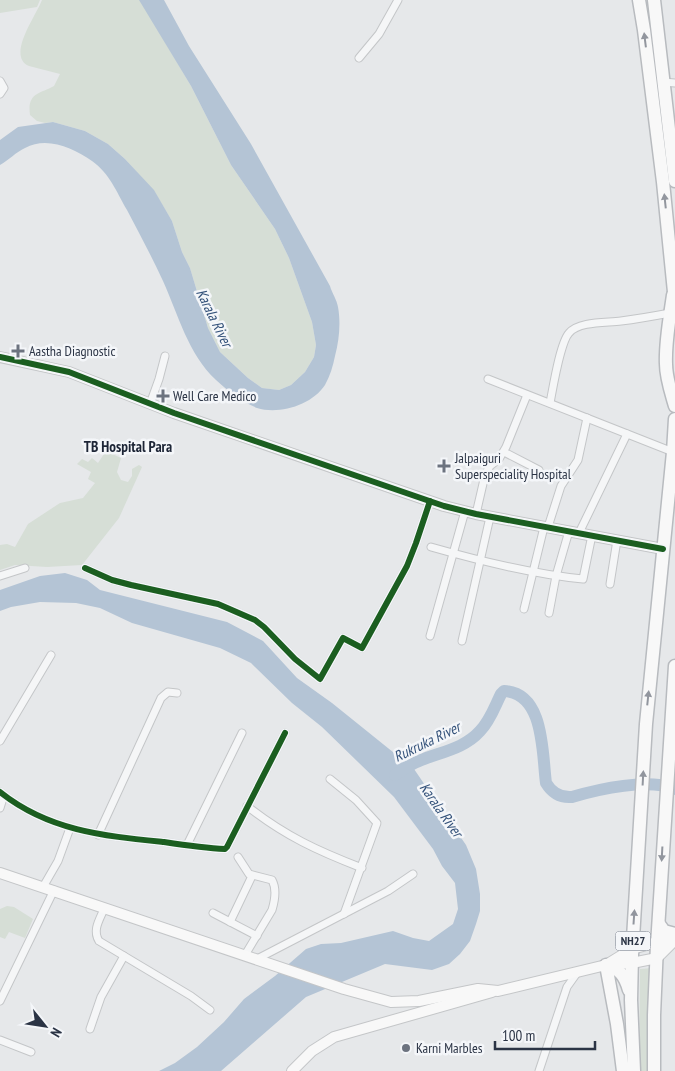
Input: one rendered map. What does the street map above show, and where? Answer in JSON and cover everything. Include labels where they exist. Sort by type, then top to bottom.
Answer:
[{"type":"highway","points":[[638,0],[644,30],[655,116],[673,302],[666,364],[668,384],[675,406]]},
{"type":"highway","points":[[654,0],[669,82],[675,181]]},
{"type":"highway","name":"NH27","points":[[634,1071],[631,1000],[632,949],[644,746],[669,550],[675,420]]},
{"type":"highway","name":"NH27","points":[[654,1071],[657,958],[675,666]]},
{"type":"highway","points":[[659,924],[664,931],[675,937]]},
{"type":"highway","points":[[624,1071],[606,965],[614,967],[623,974],[631,1000]]},
{"type":"street","points":[[359,58],[379,34],[398,0]]},
{"type":"street","points":[[0,81],[4,88],[0,94]]},
{"type":"street","points":[[550,403],[564,343],[568,334],[573,329],[604,322],[620,321],[673,302]]},
{"type":"street","points":[[150,404],[157,387],[165,356]]},
{"type":"street","points":[[0,357],[69,372],[150,404],[430,501],[490,517],[669,550]]},
{"type":"street","points":[[488,379],[673,452]]},
{"type":"street","points":[[476,514],[487,470],[504,452],[527,395]]},
{"type":"street","points":[[524,609],[532,572],[546,527],[561,486],[578,460],[587,418]]},
{"type":"street","points":[[550,613],[556,576],[574,532],[627,434]]},
{"type":"street","points":[[504,452],[540,470]]},
{"type":"street","points":[[85,568],[112,580],[218,604],[255,620],[295,659],[320,679],[344,638],[362,648],[406,566],[430,501]]},
{"type":"street","points":[[430,636],[465,511]]},
{"type":"street","points":[[462,640],[490,517]]},
{"type":"street","points":[[430,547],[480,561],[583,580],[592,536]]},
{"type":"street","points":[[610,584],[618,540]]},
{"type":"street","points":[[0,576],[25,568]]},
{"type":"street","points":[[0,741],[51,655]]},
{"type":"street","points":[[98,834],[161,698],[168,692],[178,693]]},
{"type":"street","points":[[187,845],[242,733]]},
{"type":"street","points":[[0,808],[2,794],[40,816],[70,828],[98,834],[226,848],[285,733]]},
{"type":"street","points":[[330,779],[376,821],[377,827],[344,914]]},
{"type":"street","points":[[247,806],[279,830],[299,841],[362,868]]},
{"type":"street","points":[[43,887],[58,861],[70,828]]},
{"type":"street","points":[[238,857],[247,872],[252,876],[272,880],[275,890],[272,910],[245,955]]},
{"type":"street","points":[[0,873],[378,999],[398,1002],[428,1000],[478,989],[498,991]]},
{"type":"street","points":[[258,959],[388,891],[413,874]]},
{"type":"street","points":[[230,922],[252,876]]},
{"type":"street","points":[[0,1001],[54,890]]},
{"type":"street","points":[[104,909],[96,929],[97,937],[103,943],[191,996],[210,1010]]},
{"type":"street","points":[[213,913],[257,936]]},
{"type":"street","points":[[606,965],[632,949],[675,937]]},
{"type":"street","points":[[292,1071],[312,1051],[334,1037],[498,991],[606,965],[632,963],[657,958],[675,937]]},
{"type":"street","points":[[90,1029],[101,997],[124,956]]},
{"type":"street","points":[[539,1071],[567,987],[577,973]]},
{"type":"street","points":[[558,977],[567,987]]},
{"type":"street","points":[[0,1040],[31,1052]]},
{"type":"shaded area","points":[[0,0],[40,0],[37,7],[0,13]]},
{"type":"shaded area","points":[[42,0],[140,0],[191,86],[231,165],[275,229],[289,258],[312,322],[316,345],[314,357],[305,372],[291,385],[279,390],[262,388],[248,378],[220,352],[208,328],[190,268],[182,252],[172,221],[154,191],[125,159],[108,144],[85,131],[53,122],[37,121],[30,115],[30,102],[32,98],[54,86],[60,74],[29,66],[23,61],[20,54],[25,35]]},
{"type":"shaded area","points":[[106,451],[121,458],[117,472],[121,480],[128,482],[132,476],[132,469],[139,465],[142,467],[119,518],[82,565],[47,567],[15,565],[0,570],[0,545],[7,544],[15,547],[28,524],[60,503],[83,498],[95,483],[88,479],[91,472],[77,464],[82,459],[88,462],[92,458],[98,463]]},
{"type":"shaded area","points":[[7,906],[14,907],[33,919],[25,938],[9,932],[5,939],[0,937],[0,909]]},
{"type":"shaded area","points":[[652,968],[651,1071],[639,1071],[640,969]]},
{"type":"water","points":[[139,0],[164,0],[189,46],[251,144],[330,286],[337,302],[339,332],[330,375],[319,392],[304,403],[294,407],[275,410],[257,408],[230,392],[206,370],[191,346],[159,272],[127,210],[104,171],[92,161],[60,145],[42,143],[22,150],[0,165],[0,140],[18,127],[53,122],[85,131],[108,144],[154,190],[172,221],[182,252],[190,268],[208,328],[220,352],[248,378],[262,388],[279,390],[291,385],[305,372],[314,357],[316,345],[312,322],[289,258],[275,229],[231,165],[191,86]]},
{"type":"water","name":"Karala River","points":[[65,573],[87,580],[100,590],[227,622],[263,641],[297,678],[332,703],[414,769],[466,845],[476,869],[480,894],[480,911],[470,941],[460,954],[449,964],[432,970],[385,964],[306,997],[221,1071],[159,1071],[175,1063],[197,1047],[224,1022],[244,999],[275,976],[306,949],[321,944],[341,943],[393,931],[429,941],[453,924],[458,909],[455,883],[442,866],[433,849],[394,797],[322,727],[292,703],[251,663],[220,648],[132,623],[100,608],[76,603],[40,602],[0,611],[0,590],[40,576]]},
{"type":"waterway","name":"Rukruka River","points":[[395,775],[413,764],[459,746],[474,737],[487,723],[504,691],[517,694],[527,702],[534,713],[542,742],[546,783],[557,794],[564,797],[572,797],[609,788],[651,784],[675,789]]},
{"type":"cycle path","points":[[0,357],[69,372],[174,413],[444,506],[476,514],[663,549]]},
{"type":"cycle path","points":[[85,568],[112,580],[218,604],[255,620],[295,659],[320,679],[343,638],[362,648],[407,566],[430,501]]},
{"type":"cycle path","points":[[0,792],[38,815],[78,829],[120,837],[225,849],[285,733]]},
{"type":"place","name":"Aastha Diagnostic","points":[[18,351]]},
{"type":"place","name":"Well Care Medico","points":[[163,396]]},
{"type":"place","name":"Jalpaiguri Superspeciality Hospital","points":[[444,466]]},
{"type":"place","name":"Karni Marbles","points":[[406,1048]]},
{"type":"district","name":"TB Hospital Para","points":[[128,447]]}]
